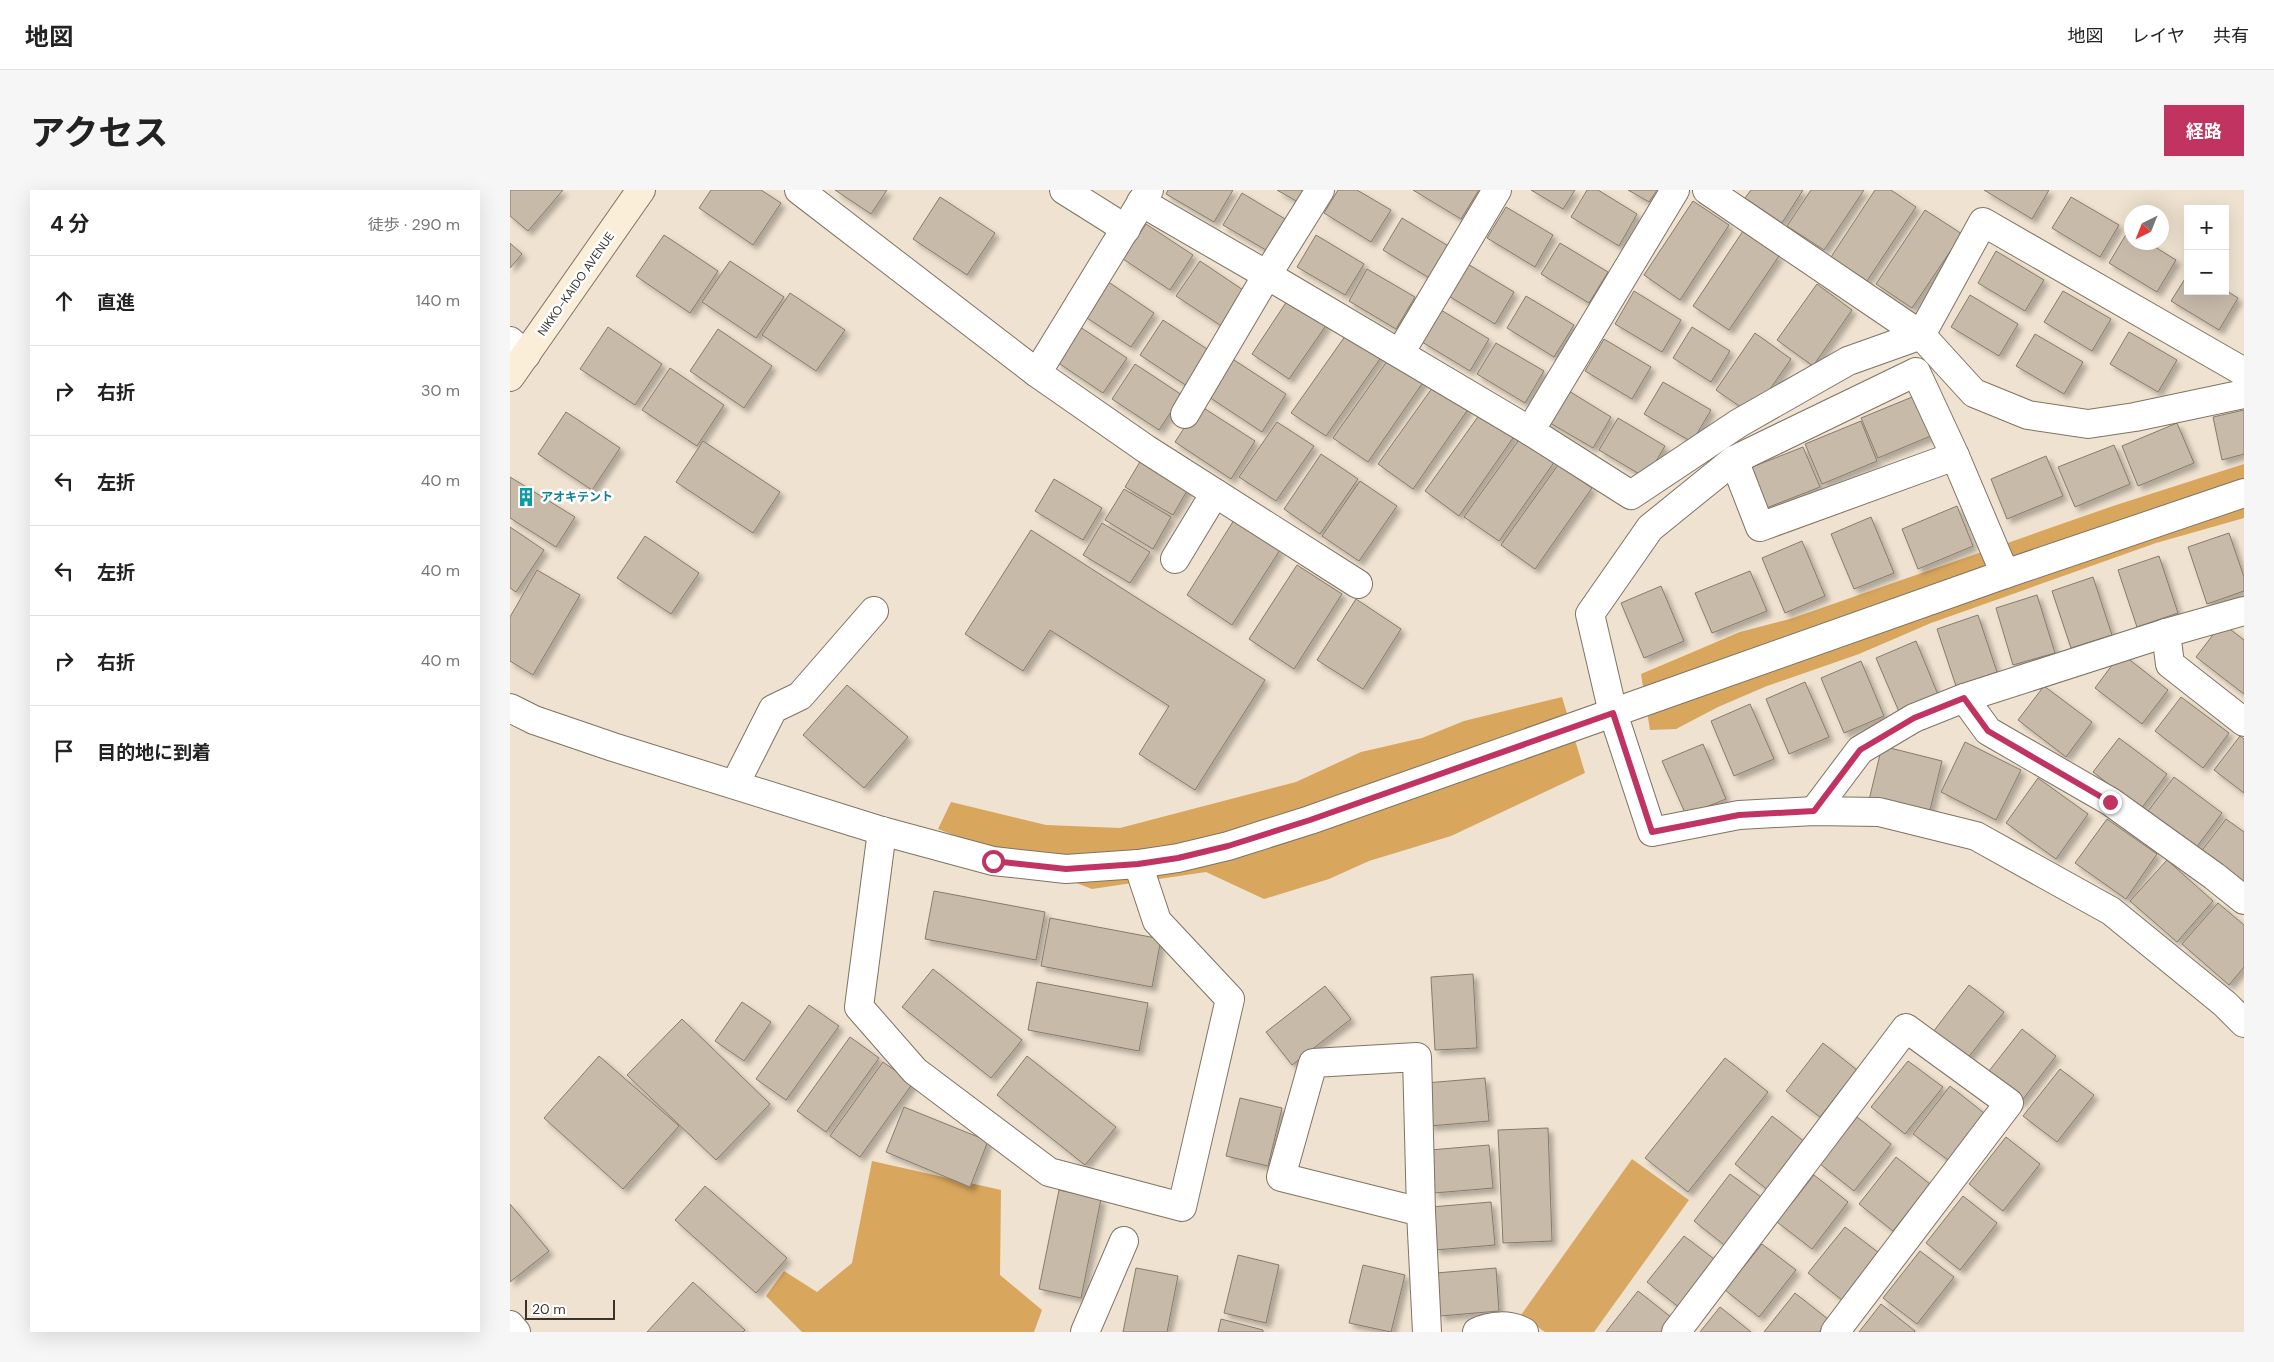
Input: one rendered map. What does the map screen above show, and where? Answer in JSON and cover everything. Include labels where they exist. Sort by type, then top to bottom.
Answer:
[{"type":"main road","name":"NIKKO-KAIDO AVENUE","points":[[510,377],[518,348],[641,190]]},
{"type":"street","points":[[799,190],[1037,373],[1146,449],[1358,584]]},
{"type":"street","points":[[1064,190],[1126,229]]},
{"type":"street","points":[[1185,414],[1320,190]]},
{"type":"street","points":[[1400,353],[1497,190]]},
{"type":"street","points":[[1530,431],[1675,190]]},
{"type":"street","points":[[1707,190],[1921,335],[1974,392],[2028,415],[2088,424],[2135,417],[2244,394]]},
{"type":"street","points":[[1037,373],[1145,196],[1267,276],[1400,353],[1632,495],[1739,423],[1848,361],[1921,335],[1983,222],[2244,372]]},
{"type":"street","points":[[2005,574],[1955,456],[1916,372],[1734,460],[1650,528],[1590,614],[1613,713],[1652,832],[1739,815],[1814,811],[1879,812],[1976,836],[2110,911],[2225,1004],[2244,1023]]},
{"type":"street","points":[[1734,460],[1760,527],[1955,456]]},
{"type":"street","points":[[1176,559],[1215,493]]},
{"type":"street","points":[[510,708],[542,723],[882,831],[993,861],[1066,869],[1138,864],[1178,858],[1228,846],[1310,820],[2005,574],[2244,493]]},
{"type":"street","points":[[735,784],[773,710],[800,696],[874,611]]},
{"type":"street","points":[[1814,811],[1860,750],[1914,718],[1964,698],[2166,633],[2244,611]]},
{"type":"street","points":[[2166,633],[2170,664],[2244,722]]},
{"type":"street","points":[[1964,698],[1988,731],[2110,802],[2214,876],[2244,900]]},
{"type":"street","points":[[882,831],[859,1007],[915,1071],[1049,1172],[1182,1207],[1230,999],[1157,921],[1138,864]]},
{"type":"street","points":[[1676,1332],[1906,1028],[2008,1103],[1835,1332]]},
{"type":"street","points":[[1421,1212],[1282,1177],[1313,1063],[1417,1057],[1421,1212],[1427,1332]]},
{"type":"street","points":[[1085,1332],[1124,1241]]},
{"type":"street","points":[[510,1325],[516,1332]]},
{"type":"street","points":[[1477,1332],[1487,1327],[1516,1327],[1524,1332]]},
{"type":"shaded area","points":[[2244,464],[2244,518],[2156,543],[1931,623],[1859,654],[1767,686],[1718,707],[1676,729],[1650,730],[1641,674],[1740,632],[1790,619],[2113,506]]},
{"type":"shaded area","points":[[1562,697],[1585,773],[1451,836],[1369,861],[1329,879],[1264,899],[1206,872],[1092,889],[938,829],[951,802],[1046,825],[1120,828],[1296,782],[1361,752],[1422,738],[1464,721]]},
{"type":"shaded area","points":[[1632,1159],[1689,1200],[1594,1332],[1545,1332],[1521,1315]]},
{"type":"shaded area","points":[[872,1161],[1001,1190],[1000,1275],[1042,1310],[1034,1332],[802,1332],[766,1296],[784,1271],[817,1292],[852,1263]]},
{"type":"building","points":[[510,190],[563,190],[528,231],[510,216]]},
{"type":"building","points":[[711,190],[761,190],[781,203],[753,245],[699,208]]},
{"type":"building","points":[[835,190],[887,190],[871,214]]},
{"type":"building","points":[[1168,190],[1233,190],[1214,222],[1166,194]]},
{"type":"building","points":[[1277,190],[1305,190],[1298,202]]},
{"type":"building","points":[[1338,190],[1357,190],[1391,210],[1371,242],[1324,213]]},
{"type":"building","points":[[1413,190],[1479,190],[1461,219]]},
{"type":"building","points":[[1531,190],[1575,190],[1563,209]]},
{"type":"building","points":[[1587,190],[1598,190],[1637,214],[1619,246],[1571,217]]},
{"type":"building","points":[[1628,190],[1657,190],[1649,202]]},
{"type":"building","points":[[1751,190],[1803,190],[1782,223],[1745,198]]},
{"type":"building","points":[[1811,190],[1864,190],[1824,250],[1787,226]]},
{"type":"building","points":[[1875,190],[1891,190],[1916,207],[1867,281],[1831,257]]},
{"type":"building","points":[[1984,190],[2049,190],[2032,219]]},
{"type":"building","points":[[1242,193],[1290,222],[1271,253],[1223,225]]},
{"type":"building","points":[[940,197],[995,233],[967,275],[913,239]]},
{"type":"building","points":[[2071,197],[2119,225],[2100,257],[2052,228]]},
{"type":"building","points":[[1693,201],[1729,225],[1680,300],[1644,275]]},
{"type":"building","points":[[1506,207],[1553,235],[1535,267],[1487,238]]},
{"type":"building","points":[[1925,210],[1962,234],[1912,308],[1876,284]]},
{"type":"building","points":[[1402,218],[1450,247],[1431,279],[1383,250]]},
{"type":"building","points":[[1146,224],[1193,255],[1170,290],[1123,259]]},
{"type":"building","points":[[1743,231],[1779,256],[1729,330],[1693,306]]},
{"type":"building","points":[[664,235],[718,271],[690,313],[636,276]]},
{"type":"building","points":[[1316,235],[1364,264],[1345,295],[1297,267]]},
{"type":"building","points":[[2124,238],[2124,250],[2160,250],[2176,260],[2157,292],[2109,263]]},
{"type":"building","points":[[510,243],[522,254],[510,268]]},
{"type":"building","points":[[1560,243],[1608,272],[1589,303],[1541,274]]},
{"type":"building","points":[[1996,251],[2044,280],[2025,311],[1978,283]]},
{"type":"building","points":[[730,261],[784,297],[756,338],[702,302]]},
{"type":"building","points":[[1200,261],[1246,292],[1223,327],[1176,296]]},
{"type":"building","points":[[1466,263],[1514,292],[1495,324],[1447,295]]},
{"type":"building","points":[[1367,269],[1415,297],[1396,329],[1349,301]]},
{"type":"building","points":[[2184,280],[2184,295],[2229,295],[2229,292],[2238,298],[2219,330],[2171,301]]},
{"type":"building","points":[[1107,281],[1154,313],[1131,347],[1084,316]]},
{"type":"building","points":[[1817,284],[1852,310],[1813,366],[1777,340]]},
{"type":"building","points":[[1634,291],[1681,320],[1662,352],[1615,324]]},
{"type":"building","points":[[2063,291],[2111,319],[2092,351],[2044,322]]},
{"type":"building","points":[[790,293],[845,330],[816,371],[762,335]]},
{"type":"building","points":[[1970,295],[2018,324],[1999,356],[1951,327]]},
{"type":"building","points":[[1526,296],[1574,325],[1554,357],[1507,328]]},
{"type":"building","points":[[1289,298],[1327,324],[1289,379],[1252,354]]},
{"type":"building","points":[[1441,310],[1489,339],[1470,371],[1422,342]]},
{"type":"building","points":[[1163,320],[1210,351],[1187,386],[1140,355]]},
{"type":"building","points":[[608,327],[662,364],[635,405],[580,369]]},
{"type":"building","points":[[1080,327],[1127,358],[1103,393],[1057,362]]},
{"type":"building","points":[[1692,327],[1730,351],[1711,382],[1673,358]]},
{"type":"building","points":[[718,329],[772,366],[744,408],[690,371]]},
{"type":"building","points":[[1348,332],[1382,356],[1326,436],[1291,413]]},
{"type":"building","points":[[2129,332],[2177,360],[2158,392],[2110,364]]},
{"type":"building","points":[[1755,333],[1791,359],[1752,415],[1716,390]]},
{"type":"building","points":[[2035,334],[2083,362],[2064,394],[2016,366]]},
{"type":"building","points":[[1604,339],[1651,367],[1632,399],[1585,371]]},
{"type":"building","points":[[1496,343],[1544,371],[1525,403],[1477,374]]},
{"type":"building","points":[[1390,357],[1424,381],[1368,462],[1333,438]]},
{"type":"building","points":[[1231,358],[1286,394],[1262,432],[1206,395]]},
{"type":"building","points":[[1135,364],[1182,395],[1159,430],[1112,399]]},
{"type":"building","points":[[670,368],[724,405],[697,446],[642,410]]},
{"type":"building","points":[[1663,382],[1711,410],[1692,442],[1644,414]]},
{"type":"building","points":[[1435,384],[1469,408],[1413,489],[1378,464]]},
{"type":"building","points":[[1564,388],[1611,417],[1593,448],[1545,420]]},
{"type":"building","points":[[1917,395],[1933,435],[1878,458],[1861,418]]},
{"type":"building","points":[[1199,405],[1255,441],[1231,479],[1175,442]]},
{"type":"building","points":[[2244,410],[2244,454],[2222,460],[2213,417]]},
{"type":"building","points":[[1482,411],[1515,435],[1459,516],[1425,491]]},
{"type":"building","points":[[566,412],[620,448],[592,490],[538,454]]},
{"type":"building","points":[[1618,418],[1665,446],[1646,478],[1599,450]]},
{"type":"building","points":[[1861,421],[1877,461],[1822,484],[1805,444]]},
{"type":"building","points":[[1277,422],[1314,446],[1276,501],[1239,477]]},
{"type":"building","points":[[2177,423],[2194,463],[2138,486],[2122,446]]},
{"type":"building","points":[[1521,437],[1555,461],[1499,541],[1464,517]]},
{"type":"building","points":[[703,441],[780,492],[753,533],[676,482]]},
{"type":"building","points":[[2114,445],[2130,484],[2075,507],[2058,467]]},
{"type":"building","points":[[1803,447],[1820,487],[1764,509],[1747,469]]},
{"type":"building","points":[[1321,454],[1358,479],[1320,534],[1284,509]]},
{"type":"building","points":[[1144,455],[1191,484],[1173,515],[1125,487]]},
{"type":"building","points":[[2046,456],[2063,496],[2007,519],[1991,479]]},
{"type":"building","points":[[1558,465],[1592,488],[1535,569],[1501,545]]},
{"type":"building","name":"アオキテント","points":[[510,477],[575,517],[556,547],[510,518]]},
{"type":"building","points":[[1054,479],[1102,508],[1083,540],[1035,511]]},
{"type":"building","points":[[1360,481],[1397,506],[1359,561],[1322,536]]},
{"type":"building","points":[[1124,489],[1171,517],[1153,549],[1105,520]]},
{"type":"building","points":[[1957,506],[1973,546],[1918,569],[1902,529]]},
{"type":"building","points":[[1871,517],[1894,573],[1854,589],[1831,534]]},
{"type":"building","points":[[1234,520],[1280,550],[1232,625],[1187,595]]},
{"type":"building","points":[[1102,523],[1150,552],[1130,583],[1083,555]]},
{"type":"building","points":[[510,527],[544,550],[516,592],[510,588]]},
{"type":"building","points":[[1031,530],[1265,680],[1195,790],[1139,754],[1169,706],[1050,630],[1023,671],[965,634]]},
{"type":"building","points":[[2229,533],[2244,577],[2244,591],[2207,604],[2188,547]]},
{"type":"building","points":[[645,536],[699,573],[671,614],[617,578]]},
{"type":"building","points":[[1802,541],[1825,596],[1785,613],[1762,558]]},
{"type":"building","points":[[2159,556],[2178,613],[2137,627],[2118,570]]},
{"type":"building","points":[[1297,565],[1342,594],[1294,669],[1249,639]]},
{"type":"building","points":[[537,570],[580,595],[533,675],[510,661],[510,617]]},
{"type":"building","points":[[1750,571],[1767,611],[1712,633],[1695,593]]},
{"type":"building","points":[[2093,577],[2112,635],[2071,648],[2052,591]]},
{"type":"building","points":[[1661,586],[1684,641],[1644,658],[1621,603]]},
{"type":"building","points":[[2037,595],[2055,653],[2013,665],[1996,608]]},
{"type":"building","points":[[1356,599],[1401,629],[1363,689],[1317,660]]},
{"type":"building","points":[[1978,615],[1997,672],[1956,686],[1937,629]]},
{"type":"building","points":[[2222,623],[2244,640],[2244,694],[2196,657]]},
{"type":"building","points":[[1916,641],[1939,697],[1900,714],[1876,658]]},
{"type":"building","points":[[2121,653],[2168,690],[2142,724],[2095,688]]},
{"type":"building","points":[[1861,661],[1884,716],[1844,733],[1821,678]]},
{"type":"building","points":[[1805,682],[1829,737],[1789,754],[1766,699]]},
{"type":"building","points":[[847,685],[908,737],[864,788],[803,735]]},
{"type":"building","points":[[2044,686],[2092,722],[2066,757],[2018,720]]},
{"type":"building","points":[[2181,697],[2229,733],[2203,768],[2155,731]]},
{"type":"building","points":[[1750,704],[1774,759],[1734,776],[1711,721]]},
{"type":"building","points":[[2240,736],[2244,739],[2244,793],[2214,770]]},
{"type":"building","points":[[2119,738],[2167,774],[2141,809],[2093,772]]},
{"type":"building","points":[[1965,742],[2021,770],[1996,820],[1941,792]]},
{"type":"building","points":[[1703,744],[1726,799],[1686,815],[1662,761]]},
{"type":"building","points":[[1882,746],[1942,761],[1929,814],[1869,800]]},
{"type":"building","points":[[2174,777],[2222,813],[2196,848],[2148,811]]},
{"type":"building","points":[[2038,778],[2088,814],[2056,859],[2006,823]]},
{"type":"building","points":[[2107,819],[2157,854],[2126,899],[2075,863]]},
{"type":"building","points":[[2226,819],[2244,832],[2244,887],[2200,853]]},
{"type":"building","points":[[2167,860],[2213,901],[2177,942],[2130,901]]},
{"type":"building","points":[[934,891],[1045,912],[1036,960],[925,939]]},
{"type":"building","points":[[2218,903],[2244,925],[2244,967],[2229,985],[2182,944]]},
{"type":"building","points":[[1050,918],[1161,939],[1152,987],[1041,966]]},
{"type":"building","points":[[933,969],[1022,1040],[991,1078],[902,1007]]},
{"type":"building","points":[[1473,974],[1477,1048],[1435,1050],[1431,977]]},
{"type":"building","points":[[1037,982],[1148,1003],[1139,1051],[1028,1030]]},
{"type":"building","points":[[1969,985],[2004,1012],[1967,1059],[1933,1032]]},
{"type":"building","points":[[1325,986],[1351,1019],[1292,1065],[1266,1032]]},
{"type":"building","points":[[742,1002],[771,1022],[744,1061],[715,1041]]},
{"type":"building","points":[[809,1005],[839,1026],[786,1100],[756,1079]]},
{"type":"building","points":[[682,1019],[770,1104],[716,1160],[627,1075]]},
{"type":"building","points":[[2022,1029],[2056,1056],[2020,1103],[1985,1076]]},
{"type":"building","points":[[850,1037],[879,1058],[826,1132],[797,1111]]},
{"type":"building","points":[[1823,1043],[1857,1070],[1820,1117],[1786,1091]]},
{"type":"building","points":[[599,1056],[679,1126],[623,1189],[544,1118]]},
{"type":"building","points":[[1027,1056],[1116,1127],[1085,1165],[997,1095]]},
{"type":"building","points":[[1725,1058],[1768,1092],[1688,1192],[1645,1158]]},
{"type":"building","points":[[1908,1061],[1943,1087],[1905,1134],[1871,1107]]},
{"type":"building","points":[[883,1062],[913,1083],[860,1157],[830,1136]]},
{"type":"building","points":[[2060,1069],[2094,1095],[2057,1142],[2023,1116]]},
{"type":"building","points":[[1485,1078],[1489,1121],[1429,1126],[1426,1083]]},
{"type":"building","points":[[1950,1086],[1984,1113],[1948,1160],[1913,1134]]},
{"type":"building","points":[[1240,1098],[1282,1108],[1268,1166],[1226,1156]]},
{"type":"building","points":[[904,1107],[988,1141],[970,1187],[886,1152]]},
{"type":"building","points":[[1772,1116],[1806,1143],[1769,1191],[1735,1164]]},
{"type":"building","points":[[1857,1117],[1891,1144],[1854,1191],[1820,1164]]},
{"type":"building","points":[[1548,1128],[1552,1241],[1503,1243],[1498,1130]]},
{"type":"building","points":[[2006,1137],[2040,1164],[2003,1211],[1969,1184]]},
{"type":"building","points":[[1489,1145],[1493,1188],[1434,1193],[1430,1150]]},
{"type":"building","points":[[1896,1157],[1930,1184],[1893,1231],[1859,1204]]},
{"type":"building","points":[[1730,1174],[1765,1200],[1728,1248],[1694,1221]]},
{"type":"building","points":[[1814,1175],[1848,1202],[1812,1249],[1777,1222]]},
{"type":"building","points":[[705,1186],[787,1258],[756,1293],[675,1220]]},
{"type":"building","points":[[1059,1190],[1101,1199],[1081,1298],[1039,1289]]},
{"type":"building","points":[[1963,1196],[1997,1223],[1960,1270],[1926,1243]]},
{"type":"building","points":[[1491,1202],[1495,1245],[1435,1250],[1431,1207]]},
{"type":"building","points":[[510,1204],[549,1251],[510,1282]]},
{"type":"building","points":[[1845,1227],[1879,1253],[1842,1300],[1808,1273]]},
{"type":"building","points":[[1684,1236],[1718,1262],[1681,1309],[1647,1282]]},
{"type":"building","points":[[1762,1244],[1796,1270],[1759,1317],[1725,1290]]},
{"type":"building","points":[[1920,1251],[1954,1277],[1917,1324],[1883,1298]]},
{"type":"building","points":[[1238,1255],[1279,1265],[1266,1323],[1224,1313]]},
{"type":"building","points":[[1363,1265],[1405,1275],[1391,1332],[1349,1323]]},
{"type":"building","points":[[1136,1268],[1178,1276],[1167,1332],[1123,1332]]},
{"type":"building","points":[[1496,1268],[1499,1311],[1440,1316],[1436,1273]]},
{"type":"building","points":[[693,1282],[745,1330],[743,1332],[647,1332]]},
{"type":"building","points":[[1638,1291],[1672,1318],[1661,1332],[1606,1332]]},
{"type":"building","points":[[1795,1293],[1829,1320],[1819,1332],[1764,1332]]},
{"type":"building","points":[[1881,1304],[1915,1331],[1859,1332]]},
{"type":"building","points":[[1720,1307],[1751,1332],[1700,1332]]},
{"type":"building","points":[[1221,1319],[1263,1330],[1263,1332],[1218,1332]]},
{"type":"place","name":"アオキテント","points":[[526,497]]},
{"type":"route","points":[[993,861],[1066,869],[1138,864],[1178,858],[1228,846],[1310,820],[1613,713],[1652,832],[1739,815],[1814,811],[1860,750],[1914,718],[1964,698],[1988,731],[2110,802]]}]
